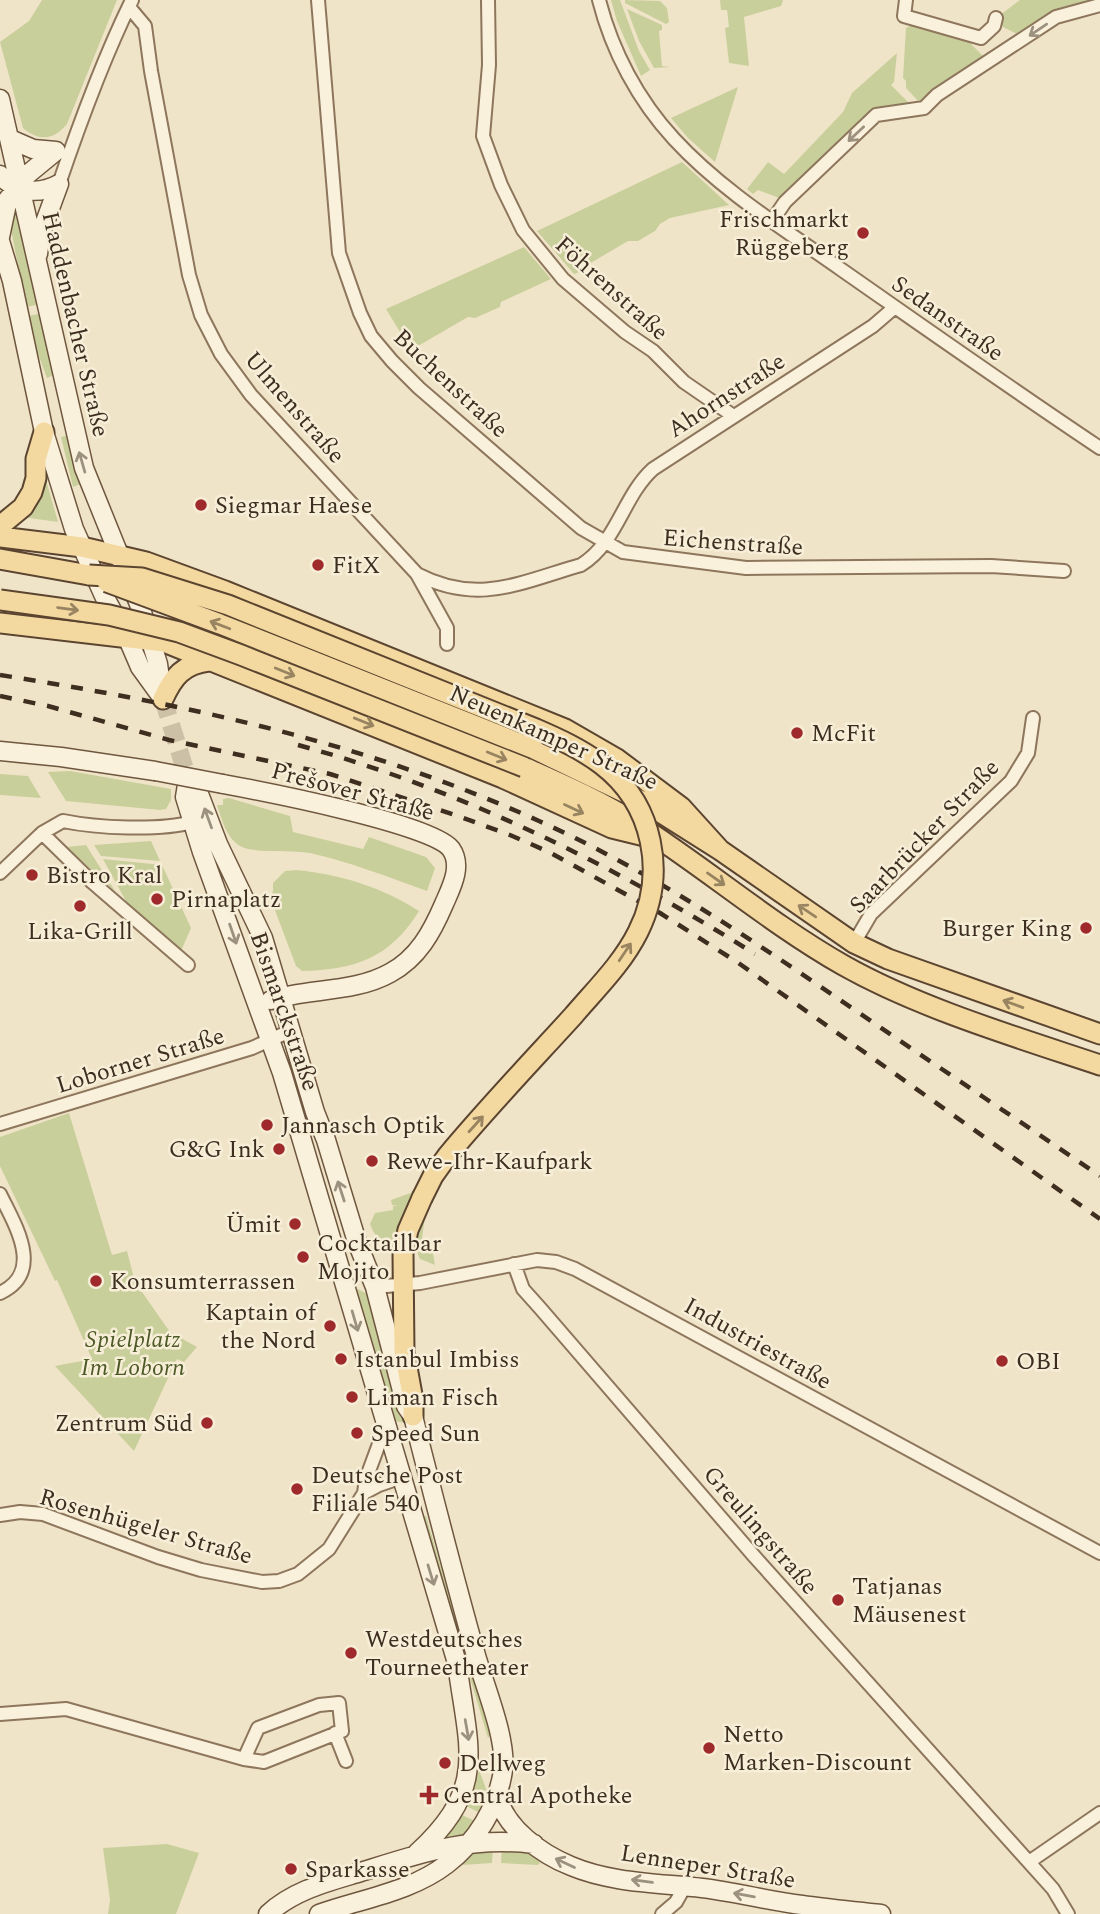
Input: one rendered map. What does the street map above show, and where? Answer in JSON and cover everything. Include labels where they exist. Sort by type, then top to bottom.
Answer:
[{"type":"main road","name":"Haddenbacher Straße","points":[[0,99],[84,468],[120,555]]},
{"type":"main road","points":[[10,139],[33,149],[56,151]]},
{"type":"main road","points":[[56,151],[28,174],[6,204],[0,239],[12,281],[44,432],[82,547],[140,667],[163,699]]},
{"type":"main road","points":[[0,174],[9,183],[37,192],[59,184]]},
{"type":"main road","points":[[36,261],[41,233],[59,184]]},
{"type":"main road","points":[[0,526],[23,508],[32,492],[36,478],[36,458],[44,432]]},
{"type":"main road","points":[[0,537],[82,547],[146,562],[225,591],[565,729],[617,759],[681,807],[720,850]]},
{"type":"main road","points":[[120,555],[158,664],[163,699]]},
{"type":"main road","name":"Neuenkamper Straße","points":[[0,559],[89,575],[534,749],[644,802],[720,850],[854,943],[888,959],[1100,1034]]},
{"type":"main road","points":[[89,575],[142,578],[229,605],[536,729],[572,746],[603,766],[623,785],[648,829],[654,869],[649,904],[632,942],[604,980],[448,1155],[422,1198],[405,1242],[402,1286],[404,1351],[413,1400],[413,1416]]},
{"type":"main road","name":"Neuenkamper Straße","points":[[0,600],[109,615],[179,632],[524,767],[603,804],[661,840],[840,963],[874,981],[1095,1063]]},
{"type":"main road","points":[[0,623],[128,639],[150,639],[503,778],[612,828],[661,840]]},
{"type":"main road","points":[[163,699],[181,670],[191,664],[209,661]]},
{"type":"main road","name":"Prešover Straße","points":[[0,751],[155,771],[342,810],[411,828],[442,840],[453,852],[456,861],[453,883],[431,932],[419,950],[400,967],[364,983],[281,997],[258,1004]]},
{"type":"main road","name":"Bismarckstraße","points":[[320,1914],[412,1884],[446,1865],[470,1843],[485,1821],[497,1795],[503,1771],[503,1749],[475,1655],[429,1471],[413,1416],[406,1406],[375,1287],[357,1242],[263,938],[218,845],[199,794],[188,779],[185,797],[271,1041],[457,1663],[469,1743],[467,1776],[457,1807],[436,1835],[417,1853]]},
{"type":"main road","points":[[1095,1063],[1100,1042]]},
{"type":"main road","points":[[330,1232],[345,1249],[358,1281],[375,1287]]},
{"type":"main road","points":[[402,1477],[429,1471]]},
{"type":"main road","name":"Lenneper Straße","points":[[497,1795],[508,1820],[534,1844],[557,1860],[599,1875],[685,1886],[828,1911],[881,1914]]},
{"type":"main road","name":"Lenneper Straße","points":[[268,1914],[300,1893],[417,1853],[498,1840],[534,1844]]},
{"type":"main road","points":[[320,1914],[321,1907],[331,1894],[372,1879],[380,1866]]},
{"type":"street","name":"Buchenstraße","points":[[318,0],[339,253],[349,286],[371,335],[391,361],[419,388],[581,528],[605,543]]},
{"type":"street","name":"Föhrenstraße","points":[[488,0],[489,65],[483,136],[500,185],[523,230],[564,279],[625,332],[653,352],[684,382],[732,415]]},
{"type":"street","name":"Sedanstraße","points":[[599,0],[627,74],[652,112],[687,153],[772,221],[1100,448]]},
{"type":"street","points":[[906,0],[904,16],[981,38],[994,26],[996,18]]},
{"type":"street","points":[[59,184],[118,28],[131,4]]},
{"type":"street","name":"Ulmenstraße","points":[[131,4],[145,26],[189,275],[201,315],[221,354],[251,396],[417,574],[447,628],[447,644]]},
{"type":"street","points":[[772,221],[785,202],[876,115],[924,108],[937,96],[1056,17],[1100,5]]},
{"type":"street","points":[[56,151],[76,135]]},
{"type":"street","name":"Ahornstraße","points":[[605,543],[643,478],[661,462],[873,326],[895,307]]},
{"type":"street","name":"Eichenstraße","points":[[605,543],[623,552],[639,555],[746,568],[991,566],[1064,571]]},
{"type":"street","points":[[417,574],[447,587],[469,591],[490,590],[581,565],[605,543]]},
{"type":"street","name":"Saarbrücker Straße","points":[[854,943],[872,914],[1011,781],[1028,753],[1034,718]]},
{"type":"street","points":[[0,873],[42,833],[63,821],[85,825],[169,827],[193,822]]},
{"type":"street","points":[[42,833],[188,965]]},
{"type":"street","name":"Loborner Straße","points":[[0,1124],[271,1041],[290,1031]]},
{"type":"street","points":[[0,1194],[23,1242],[24,1255],[24,1265],[15,1284],[0,1293]]},
{"type":"street","name":"Industriestraße","points":[[375,1287],[402,1286],[514,1264],[548,1261],[587,1274],[1100,1553]]},
{"type":"street","name":"Greulingstraße","points":[[514,1264],[523,1289],[754,1556],[1053,1889],[1068,1914]]},
{"type":"street","name":"Rosenhügeler Straße","points":[[0,1515],[20,1512],[43,1514],[158,1557],[201,1570],[262,1582],[279,1581],[298,1574],[329,1549],[364,1493],[366,1479],[386,1425]]},
{"type":"street","points":[[364,1493],[402,1477]]},
{"type":"street","points":[[0,1714],[66,1709],[244,1759],[264,1762],[342,1731],[339,1703],[319,1705],[278,1718],[258,1728],[244,1759]]},
{"type":"street","points":[[335,1733],[346,1761]]},
{"type":"street","points":[[1029,1862],[1100,1813]]},
{"type":"street","points":[[662,1914],[677,1902],[685,1886]]},
{"type":"green space","points":[[42,0],[117,0],[67,124],[57,133],[46,137],[35,136],[23,128],[0,42],[29,21]]},
{"type":"green space","points":[[611,0],[620,0],[639,51],[650,70],[641,76],[617,21]]},
{"type":"green space","points":[[625,0],[660,1],[667,8],[669,22],[666,24],[625,3]]},
{"type":"green space","points":[[720,0],[783,0],[781,6],[744,17],[749,66],[729,63],[725,28],[729,27],[727,10],[721,10]]},
{"type":"green space","points":[[1020,0],[1097,0],[1019,35],[1003,27],[998,20],[1000,15]]},
{"type":"green space","points":[[627,9],[662,25],[662,30],[659,31],[662,66],[670,67],[654,68],[639,41]]},
{"type":"green space","points":[[915,23],[965,38],[985,58],[927,101],[919,102],[906,88],[903,78],[906,28]]},
{"type":"green space","points":[[897,53],[894,82],[891,85],[908,102],[906,105],[874,110],[782,199],[758,190],[753,194],[747,189],[768,162],[784,174],[843,112],[852,93]]},
{"type":"green space","points":[[738,87],[715,162],[688,138],[671,118]]},
{"type":"green space","points":[[682,162],[729,205],[670,218],[638,241],[628,241],[589,264],[589,269],[574,274],[537,231]]},
{"type":"green space","points":[[14,198],[41,304],[26,307],[9,219]]},
{"type":"green space","points":[[524,247],[551,279],[501,302],[500,307],[475,318],[468,317],[411,350],[386,309]]},
{"type":"green space","points":[[43,313],[56,374],[47,378],[34,343],[28,316]]},
{"type":"green space","points":[[69,435],[83,483],[73,487],[61,437]]},
{"type":"green space","points":[[44,479],[46,480],[58,522],[22,517]]},
{"type":"green space","points":[[70,771],[171,789],[171,800],[166,809],[160,810],[66,801],[48,772]]},
{"type":"green space","points":[[0,774],[28,776],[41,798],[0,795]]},
{"type":"green space","points":[[229,798],[290,816],[293,832],[363,849],[369,837],[426,857],[435,868],[427,891],[324,856],[302,852],[254,850],[240,846],[228,833],[217,805],[223,805],[223,799]]},
{"type":"green space","points":[[151,841],[160,861],[101,856],[94,845]]},
{"type":"green space","points":[[86,845],[115,891],[66,847]]},
{"type":"green space","points":[[103,859],[162,865],[191,928],[181,951],[127,903]]},
{"type":"green space","points":[[296,870],[360,883],[419,911],[396,940],[370,958],[339,968],[302,971],[296,966],[270,897],[273,883],[285,871]]},
{"type":"green space","name":"Spielplatz Im Loborn","points":[[69,1113],[112,1255],[127,1251],[135,1282],[170,1332],[197,1347],[184,1362],[177,1359],[134,1451],[55,1366],[92,1359],[57,1280],[55,1281],[0,1166],[0,1137]]},
{"type":"green space","points":[[416,1191],[397,1248],[383,1242],[370,1224],[375,1213],[393,1210],[393,1206],[397,1205],[392,1205],[391,1200]]},
{"type":"green space","points":[[430,1203],[425,1216],[421,1246],[432,1248],[435,1265],[420,1259],[415,1247],[410,1246]]},
{"type":"green space","points":[[355,1290],[369,1295],[407,1423],[394,1421]]},
{"type":"green space","points":[[426,1516],[490,1735],[488,1738],[422,1517]]},
{"type":"green space","points":[[479,1770],[488,1794],[480,1813],[466,1806]]},
{"type":"green space","points":[[462,1815],[475,1821],[464,1837],[446,1840],[446,1837]]},
{"type":"green space","points":[[167,1844],[199,1853],[176,1914],[108,1914],[110,1900],[103,1848]]},
{"type":"green space","points":[[493,1846],[492,1863],[462,1865],[477,1848]]},
{"type":"green space","points":[[502,1846],[527,1848],[540,1863],[501,1863]]},
{"type":"tunnel","points":[[163,699],[188,779]]},
{"type":"railway","points":[[0,675],[206,713],[342,748],[408,769],[539,821],[668,888],[791,966],[1100,1176]]},
{"type":"railway","points":[[0,696],[48,706],[169,740],[330,774],[458,816],[549,852],[660,913],[737,962],[1100,1219]]},
{"type":"railway","points":[[298,745],[419,784],[534,833],[646,890],[755,954]]},
{"type":"place","name":"Frischmarkt Rüggeberg","points":[[863,233]]},
{"type":"place","name":"Siegmar Haese","points":[[201,505]]},
{"type":"place","name":"FitX","points":[[318,565]]},
{"type":"place","name":"McFit","points":[[797,733]]},
{"type":"place","name":"Bistro Kral","points":[[32,875]]},
{"type":"place","name":"Pirnaplatz","points":[[157,899]]},
{"type":"place","name":"Lika-Grill","points":[[80,906]]},
{"type":"place","name":"Burger King","points":[[1086,928]]},
{"type":"place","name":"Jannasch Optik","points":[[267,1125]]},
{"type":"place","name":"G&G Ink","points":[[279,1149]]},
{"type":"place","name":"Rewe-Ihr-Kaufpark","points":[[372,1161]]},
{"type":"place","name":"Ümit","points":[[295,1224]]},
{"type":"place","name":"Cocktailbar Mojito","points":[[303,1257]]},
{"type":"place","name":"Konsumterrassen","points":[[96,1281]]},
{"type":"place","name":"Kaptain of the Nord","points":[[330,1326]]},
{"type":"place","name":"Istanbul Imbiss","points":[[341,1359]]},
{"type":"place","name":"OBI","points":[[1002,1361]]},
{"type":"place","name":"Liman Fisch","points":[[352,1397]]},
{"type":"place","name":"Zentrum Süd","points":[[207,1423]]},
{"type":"place","name":"Speed Sun","points":[[357,1433]]},
{"type":"place","name":"Deutsche Post Filiale 540","points":[[297,1489]]},
{"type":"place","name":"Tatjanas Mäusenest","points":[[838,1600]]},
{"type":"place","name":"Westdeutsches Tourneetheater","points":[[351,1653]]},
{"type":"place","name":"Netto Marken-Discount","points":[[709,1748]]},
{"type":"place","name":"Dellweg","points":[[445,1763]]},
{"type":"place","name":"Central Apotheke","points":[[429,1795]]},
{"type":"place","name":"Sparkasse","points":[[291,1869]]}]
